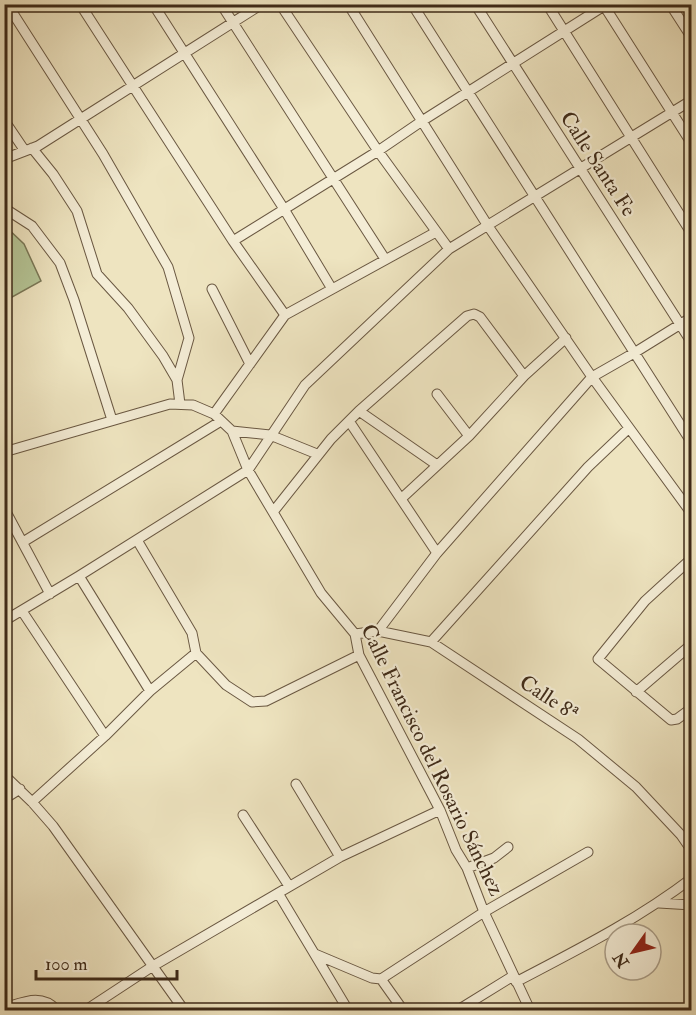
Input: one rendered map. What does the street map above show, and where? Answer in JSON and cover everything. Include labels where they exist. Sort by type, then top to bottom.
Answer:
[{"type":"street","points":[[7,4],[103,154],[168,267],[189,338],[177,380],[180,404]]},
{"type":"street","points":[[80,4],[233,241],[285,315]]},
{"type":"street","points":[[153,4],[284,209],[332,289]]},
{"type":"street","points":[[221,4],[385,259]]},
{"type":"street","points":[[4,159],[29,150],[81,120],[262,4]]},
{"type":"street","points":[[280,4],[378,151],[449,249]]},
{"type":"street","points":[[348,4],[488,226],[592,377],[692,514]]},
{"type":"street","points":[[412,4],[692,443]]},
{"type":"street","name":"Calle Santa Fe","points":[[475,4],[692,343]]},
{"type":"street","points":[[547,4],[692,234]]},
{"type":"street","points":[[670,4],[692,38]]},
{"type":"street","points":[[233,241],[605,5],[692,144]]},
{"type":"street","points":[[4,621],[248,470],[305,385],[449,249],[692,100]]},
{"type":"street","points":[[4,120],[53,174],[77,211],[97,274],[128,308],[163,356],[177,380]]},
{"type":"street","points":[[4,208],[32,226],[60,263],[112,420]]},
{"type":"street","points":[[23,542],[218,418],[250,364],[285,315],[436,232]]},
{"type":"street","points":[[212,289],[250,364]]},
{"type":"street","points":[[273,512],[318,454],[349,421],[467,316],[474,314],[480,317],[524,376]]},
{"type":"street","points":[[378,632],[437,553],[592,377],[692,317]]},
{"type":"street","points":[[402,498],[469,436],[524,376],[566,338]]},
{"type":"street","points":[[437,394],[469,436]]},
{"type":"street","name":"Calle Francisco del Rosario Sánchez","points":[[4,452],[170,404],[193,405],[218,418],[232,431],[248,470],[321,593],[354,634],[359,655],[440,810],[530,1011]]},
{"type":"street","points":[[359,411],[437,465]]},
{"type":"street","points":[[349,421],[437,553]]},
{"type":"street","points":[[431,642],[588,467],[629,428]]},
{"type":"street","points":[[232,431],[270,435],[318,454]]},
{"type":"street","points":[[4,507],[50,594]]},
{"type":"street","points":[[137,540],[192,633],[196,653],[226,685],[252,702],[266,701],[359,655]]},
{"type":"street","points":[[692,558],[645,601],[599,656],[599,661],[670,720],[677,719],[692,708]]},
{"type":"street","points":[[80,576],[150,691]]},
{"type":"street","points":[[22,611],[105,736]]},
{"type":"street","name":"Calle 8ª","points":[[354,634],[378,632],[431,642],[578,739],[636,787],[681,835],[692,851]]},
{"type":"street","points":[[636,692],[692,644]]},
{"type":"street","points":[[32,802],[105,736],[150,691],[196,653]]},
{"type":"street","points":[[4,775],[20,789],[53,826],[184,1011]]},
{"type":"street","points":[[296,784],[340,857]]},
{"type":"street","points":[[4,799],[20,789]]},
{"type":"street","points":[[86,1011],[153,966],[340,857],[440,810]]},
{"type":"street","points":[[243,815],[289,886]]},
{"type":"street","points":[[467,868],[494,858],[508,847]]},
{"type":"street","points":[[315,954],[372,978],[381,979],[484,912],[588,852]]},
{"type":"street","points":[[458,1011],[515,979],[620,927],[659,903],[692,878]]},
{"type":"street","points":[[278,893],[348,1011]]},
{"type":"street","points":[[659,903],[692,905]]},
{"type":"street","points":[[381,979],[403,1011]]},
{"type":"street","points":[[4,1008],[34,999],[51,1004],[57,1011]]},
{"type":"green space","points":[[4,225],[24,244],[41,281],[5,301]]}]
